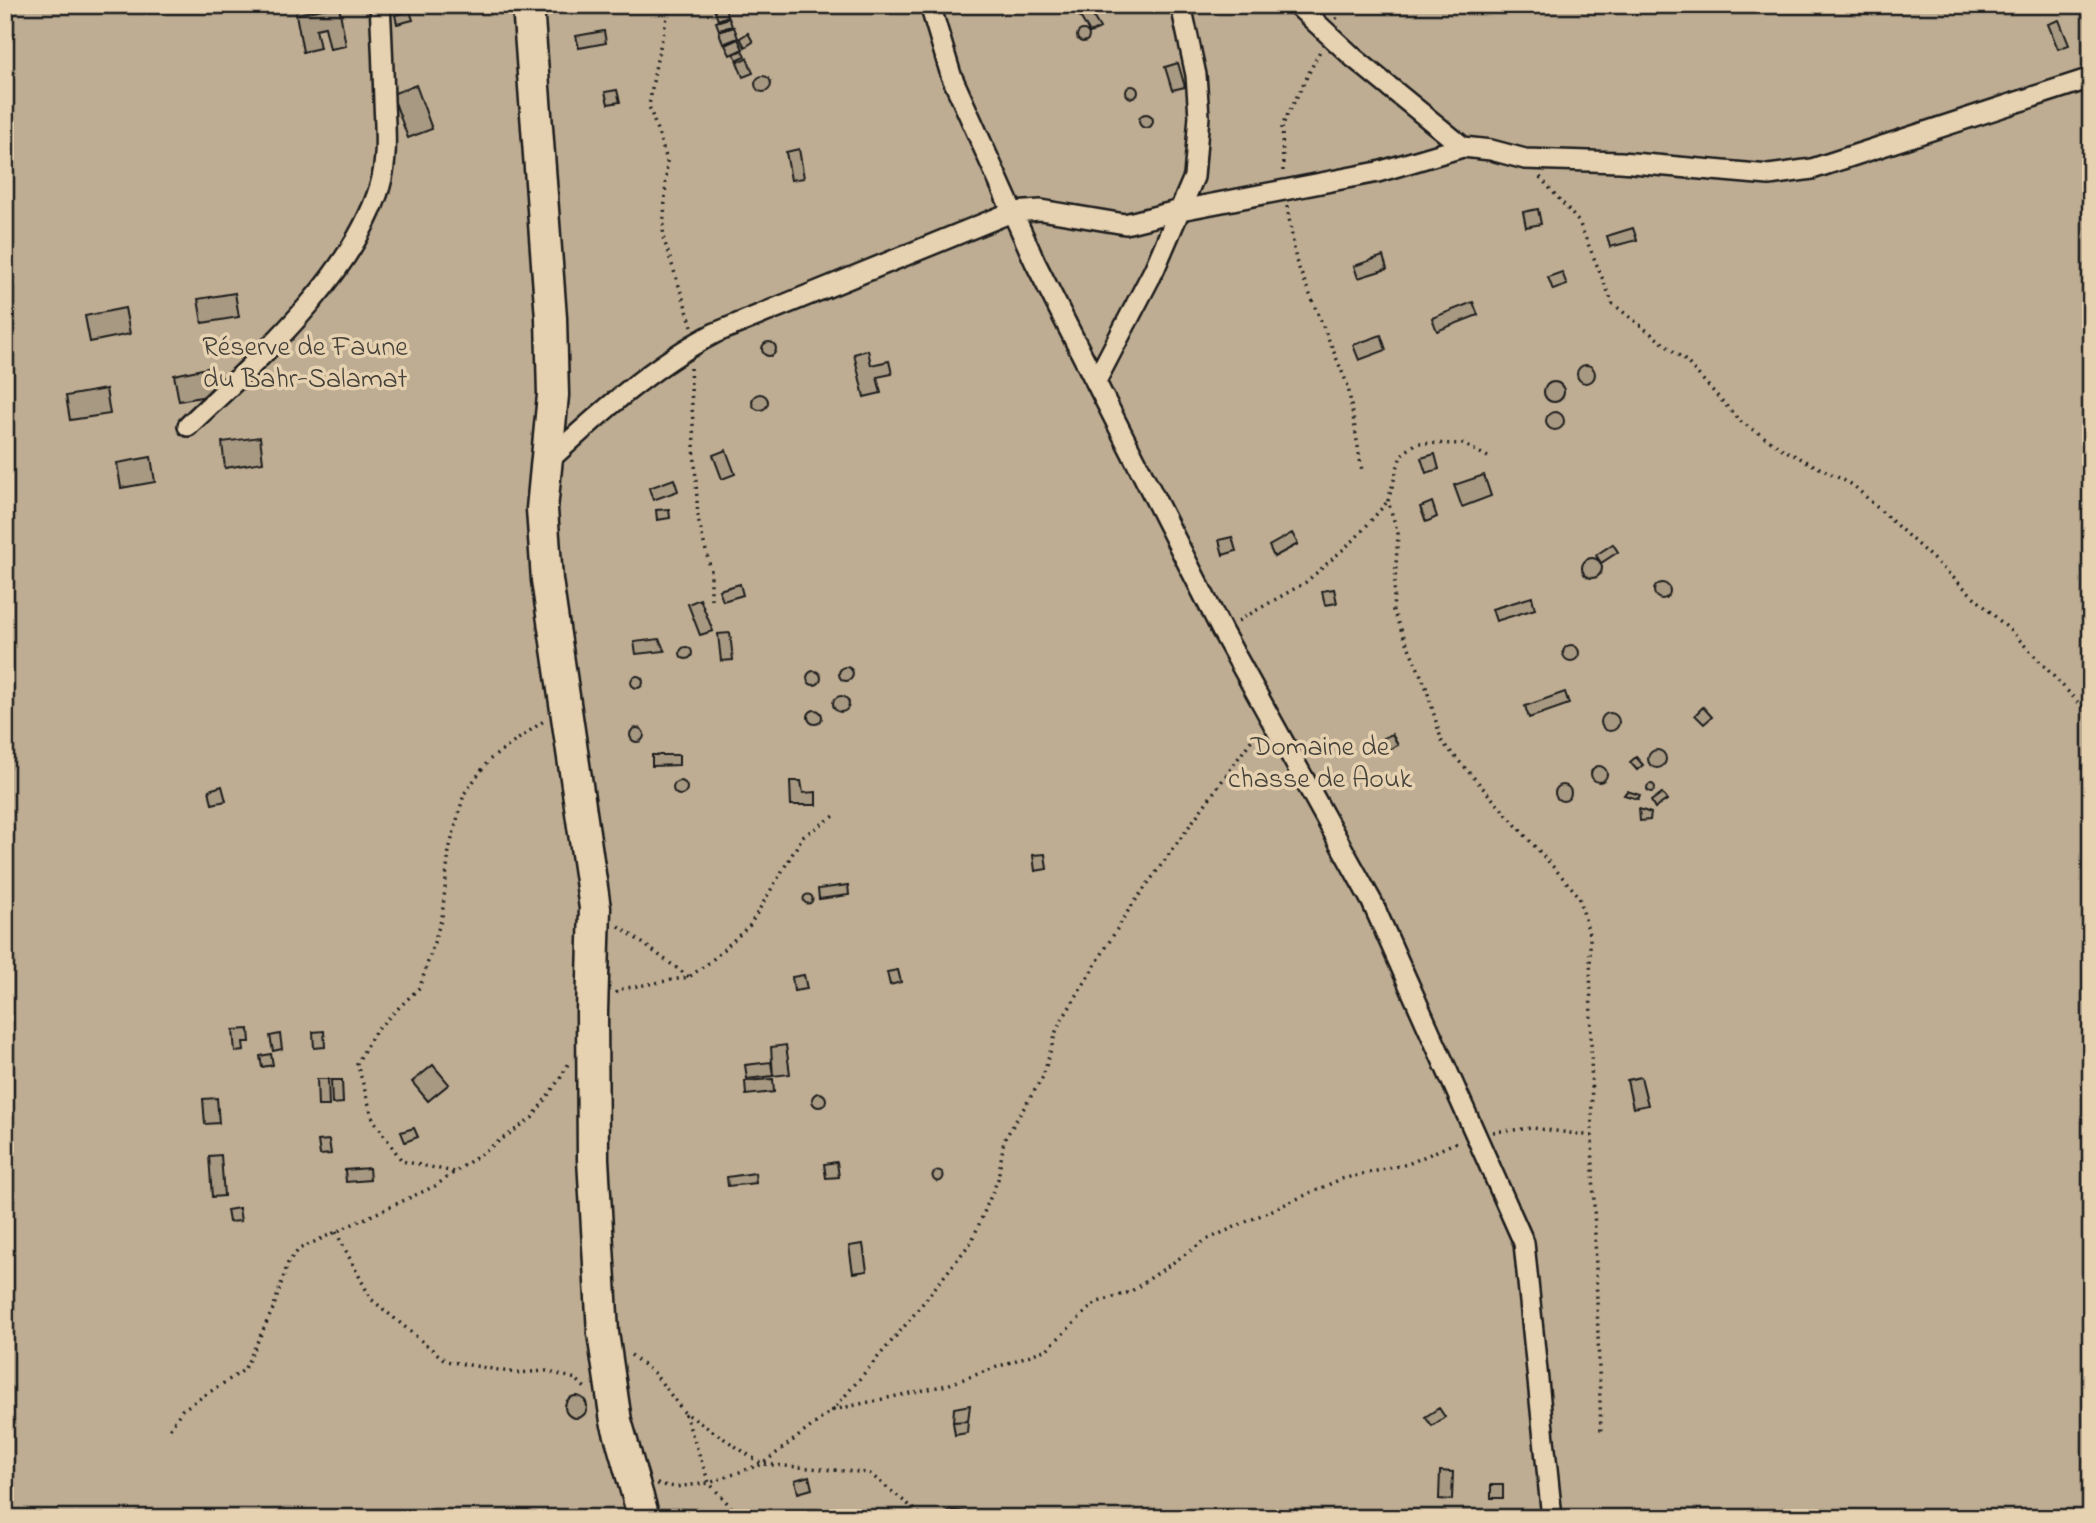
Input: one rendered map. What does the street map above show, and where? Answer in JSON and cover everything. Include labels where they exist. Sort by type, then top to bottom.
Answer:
[{"type":"main road","points":[[528,5],[551,318],[553,395],[542,509],[547,580],[595,908],[592,1012],[593,1159],[603,1333],[615,1417],[644,1518]]},
{"type":"street","points":[[188,426],[256,362],[317,296],[356,240],[380,186],[385,145],[380,5]]},
{"type":"street","points":[[930,5],[951,75],[1012,212],[1222,631],[1372,902],[1524,1243],[1552,1518]]},
{"type":"street","points":[[1096,381],[1154,270],[1194,177],[1199,116],[1196,75],[1181,5]]},
{"type":"street","points":[[1297,5],[1328,35],[1463,147]]},
{"type":"street","points":[[546,463],[606,407],[689,347],[715,333],[1012,212],[1041,210],[1125,223],[1378,172],[1463,147],[1490,150],[1525,159],[1621,162],[1769,175],[1812,169],[2091,78]]},
{"type":"path","points":[[670,5],[649,106],[667,160],[663,237],[692,326],[689,347],[698,519],[711,571],[711,602]]},
{"type":"path","points":[[1343,5],[1282,126],[1284,191],[1296,261],[1348,386],[1363,471]]},
{"type":"path","points":[[1525,159],[1579,222],[1613,304],[1686,361],[1740,421],[1784,450],[1853,485],[2013,633],[2091,716]]},
{"type":"path","points":[[1222,631],[1306,582],[1354,540],[1388,500],[1401,455],[1417,443],[1463,444],[1488,457]]},
{"type":"path","points":[[1388,500],[1398,534],[1393,611],[1426,688],[1442,742],[1578,896],[1590,938],[1592,1136],[1601,1434]]},
{"type":"path","points":[[454,1172],[402,1161],[373,1119],[357,1063],[376,1030],[420,987],[442,917],[449,850],[464,794],[489,760],[567,704]]},
{"type":"path","points":[[629,1466],[650,1483],[675,1488],[709,1483],[762,1464],[833,1410],[908,1322],[972,1241],[998,1179],[1004,1140],[1043,1077],[1057,1028],[1128,911],[1269,715]]},
{"type":"path","points":[[592,1012],[621,989],[689,977],[711,961],[750,925],[803,836],[836,815]]},
{"type":"path","points":[[595,908],[689,977]]},
{"type":"path","points":[[170,1428],[182,1410],[244,1370],[273,1309],[288,1263],[299,1250],[435,1186],[532,1118],[561,1077],[572,1055]]},
{"type":"path","points":[[833,1410],[947,1385],[1047,1349],[1095,1303],[1130,1292],[1206,1240],[1341,1179],[1408,1164],[1475,1134],[1533,1128],[1592,1136]]},
{"type":"path","points":[[336,1232],[371,1299],[446,1361],[516,1373],[546,1371],[576,1379],[615,1417]]},
{"type":"path","points":[[603,1333],[654,1373],[684,1412],[709,1483],[741,1518]]},
{"type":"path","points":[[684,1412],[762,1464],[869,1473],[925,1518]]},
{"type":"green space","name":"Domaine de chasse de Aouk","points":[[5,5],[2091,5],[2091,1518],[5,1518]]},
{"type":"building","points":[[724,5],[728,16],[718,20],[714,9]]},
{"type":"building","points":[[1084,5],[1100,28],[1090,33],[1076,10]]},
{"type":"building","points":[[339,6],[346,46],[330,49],[325,27],[316,29],[320,48],[303,52],[296,14]]},
{"type":"building","points":[[410,11],[413,20],[397,24],[395,15]]},
{"type":"building","points":[[729,18],[732,26],[719,30],[716,22]]},
{"type":"building","points":[[2059,20],[2069,45],[2058,49],[2048,24]]},
{"type":"building","points":[[734,27],[738,38],[723,44],[719,32]]},
{"type":"building","points":[[1083,30],[1089,36],[1083,42],[1077,36]]},
{"type":"building","points":[[604,31],[606,43],[579,48],[576,36]]},
{"type":"building","points":[[748,33],[753,42],[745,47],[740,38]]},
{"type":"building","points":[[738,39],[743,49],[730,55],[725,45]]},
{"type":"building","points":[[742,50],[745,56],[737,60],[734,54]]},
{"type":"building","points":[[747,58],[753,73],[743,77],[737,62]]},
{"type":"building","points":[[1178,63],[1185,87],[1172,90],[1165,67]]},
{"type":"building","points":[[763,76],[769,78],[769,90],[763,92],[757,90],[755,84],[757,78]]},
{"type":"building","points":[[416,85],[432,129],[408,138],[392,94]]},
{"type":"building","points":[[1132,86],[1138,92],[1132,98],[1126,92]]},
{"type":"building","points":[[617,90],[620,102],[608,104],[605,92]]},
{"type":"building","points":[[1143,114],[1149,114],[1153,121],[1149,128],[1143,128],[1139,124],[1139,118]]},
{"type":"building","points":[[799,149],[804,178],[791,180],[786,152]]},
{"type":"building","points":[[1538,209],[1541,224],[1526,227],[1523,212]]},
{"type":"building","points":[[1633,228],[1637,240],[1610,247],[1607,236]]},
{"type":"building","points":[[1383,256],[1387,269],[1358,278],[1354,266]]},
{"type":"building","points":[[1562,272],[1567,285],[1553,290],[1548,277]]},
{"type":"building","points":[[235,293],[239,317],[202,323],[198,299]]},
{"type":"building","points":[[1473,302],[1478,315],[1437,331],[1432,318]]},
{"type":"building","points":[[125,308],[130,334],[90,342],[85,316]]},
{"type":"building","points":[[1381,335],[1386,350],[1359,360],[1353,345]]},
{"type":"building","points":[[766,342],[772,342],[776,349],[772,356],[766,356],[762,352],[762,346]]},
{"type":"building","points":[[868,350],[871,365],[889,361],[892,374],[877,377],[881,393],[864,397],[854,354]]},
{"type":"building","points":[[1586,365],[1592,368],[1595,374],[1592,380],[1586,383],[1580,380],[1577,374],[1580,368]]},
{"type":"building","points":[[212,367],[218,394],[179,401],[174,375]]},
{"type":"building","points":[[1554,382],[1561,385],[1564,392],[1561,399],[1554,402],[1547,399],[1544,392],[1547,385]]},
{"type":"building","points":[[106,389],[110,414],[70,420],[66,396]]},
{"type":"building","points":[[760,394],[768,402],[760,410],[752,402]]},
{"type":"building","points":[[1555,412],[1561,415],[1564,421],[1561,427],[1555,430],[1549,427],[1546,421],[1549,415]]},
{"type":"building","points":[[260,437],[263,462],[225,468],[222,442]]},
{"type":"building","points":[[726,450],[735,474],[722,479],[713,455]]},
{"type":"building","points":[[1435,454],[1439,469],[1426,473],[1421,458]]},
{"type":"building","points":[[151,457],[155,482],[121,488],[117,463]]},
{"type":"building","points":[[1484,475],[1491,496],[1462,507],[1454,485]]},
{"type":"building","points":[[674,479],[678,491],[653,500],[649,488]]},
{"type":"building","points":[[1432,502],[1437,517],[1426,522],[1420,507]]},
{"type":"building","points":[[669,509],[670,518],[657,520],[656,510]]},
{"type":"building","points":[[1292,533],[1298,544],[1274,557],[1269,546]]},
{"type":"building","points":[[1232,537],[1236,551],[1223,555],[1219,540]]},
{"type":"building","points":[[1613,544],[1618,552],[1601,563],[1596,555]]},
{"type":"building","points":[[1592,558],[1599,561],[1602,568],[1599,575],[1592,578],[1585,575],[1582,568],[1585,561]]},
{"type":"building","points":[[1662,583],[1668,585],[1668,597],[1662,599],[1656,597],[1654,591],[1656,585]]},
{"type":"building","points":[[740,584],[743,595],[723,601],[719,590]]},
{"type":"building","points":[[1334,589],[1337,603],[1325,605],[1322,591]]},
{"type":"building","points":[[1532,597],[1535,609],[1496,621],[1492,609]]},
{"type":"building","points":[[700,599],[713,631],[700,635],[688,604]]},
{"type":"building","points":[[730,633],[733,660],[721,661],[718,634]]},
{"type":"building","points":[[659,639],[665,651],[636,654],[634,642]]},
{"type":"building","points":[[1571,645],[1579,653],[1571,661],[1563,653]]},
{"type":"building","points":[[686,647],[692,653],[686,659],[680,653]]},
{"type":"building","points":[[846,667],[851,669],[851,679],[846,681],[841,679],[839,674],[841,669]]},
{"type":"building","points":[[814,671],[819,673],[819,683],[814,685],[809,683],[807,678],[809,673]]},
{"type":"building","points":[[637,676],[643,682],[637,688],[631,682]]},
{"type":"building","points":[[1565,692],[1569,704],[1529,718],[1525,706]]},
{"type":"building","points":[[841,696],[847,698],[847,710],[841,712],[835,710],[833,704],[835,698]]},
{"type":"building","points":[[1703,707],[1712,717],[1704,724],[1695,715]]},
{"type":"building","points":[[812,710],[818,710],[822,717],[818,724],[812,724],[808,720],[808,714]]},
{"type":"building","points":[[1610,713],[1616,716],[1619,722],[1616,728],[1610,731],[1604,728],[1601,722],[1604,716]]},
{"type":"building","points":[[634,728],[640,728],[644,735],[640,742],[634,742],[630,738],[630,732]]},
{"type":"building","points":[[1392,734],[1398,745],[1386,751],[1381,739]]},
{"type":"building","points":[[1657,750],[1665,755],[1666,759],[1661,767],[1657,768],[1649,763],[1648,759],[1653,751]]},
{"type":"building","points":[[652,755],[679,755],[679,765],[652,766]]},
{"type":"building","points":[[1636,757],[1643,765],[1637,770],[1630,762]]},
{"type":"building","points":[[1599,766],[1605,768],[1605,780],[1599,782],[1593,780],[1591,774],[1593,768]]},
{"type":"building","points":[[677,781],[683,781],[687,788],[683,795],[677,795],[673,791],[673,785]]},
{"type":"building","points":[[790,781],[801,781],[803,793],[816,792],[816,805],[791,805]]},
{"type":"building","points":[[1651,784],[1655,788],[1651,792],[1647,788]]},
{"type":"building","points":[[1563,785],[1571,793],[1563,801],[1555,793]]},
{"type":"building","points":[[222,786],[226,801],[212,804],[209,790]]},
{"type":"building","points":[[1627,791],[1640,795],[1638,799],[1624,795]]},
{"type":"building","points":[[1662,793],[1667,800],[1655,808],[1651,801]]},
{"type":"building","points":[[1639,809],[1651,813],[1650,820],[1640,821]]},
{"type":"building","points":[[1045,854],[1047,869],[1035,871],[1033,855]]},
{"type":"building","points":[[848,885],[849,895],[819,899],[818,889]]},
{"type":"building","points":[[808,894],[813,899],[808,904],[803,899]]},
{"type":"building","points":[[898,970],[901,982],[890,985],[887,972]]},
{"type":"building","points":[[804,975],[807,989],[794,991],[792,977]]},
{"type":"building","points":[[249,1029],[250,1042],[243,1042],[244,1051],[235,1052],[233,1030]]},
{"type":"building","points":[[324,1031],[325,1047],[314,1048],[313,1032]]},
{"type":"building","points":[[280,1034],[282,1049],[273,1051],[270,1036]]},
{"type":"building","points":[[786,1045],[790,1074],[773,1076],[771,1047]]},
{"type":"building","points":[[271,1054],[273,1065],[262,1067],[260,1056]]},
{"type":"building","points":[[771,1062],[773,1076],[747,1079],[745,1065]]},
{"type":"building","points":[[433,1065],[449,1084],[428,1101],[412,1082]]},
{"type":"building","points":[[1641,1077],[1648,1105],[1633,1108],[1627,1080]]},
{"type":"building","points":[[317,1079],[328,1079],[329,1106],[318,1106]]},
{"type":"building","points":[[773,1079],[774,1092],[746,1095],[745,1081]]},
{"type":"building","points":[[331,1080],[342,1080],[343,1103],[332,1104]]},
{"type":"building","points":[[816,1093],[822,1093],[826,1100],[822,1107],[816,1107],[812,1103],[812,1097]]},
{"type":"building","points":[[217,1098],[219,1123],[205,1124],[203,1099]]},
{"type":"building","points":[[414,1128],[418,1137],[405,1142],[401,1132]]},
{"type":"building","points":[[329,1140],[331,1154],[320,1155],[318,1141]]},
{"type":"building","points":[[221,1155],[224,1196],[212,1197],[209,1156]]},
{"type":"building","points":[[837,1162],[839,1177],[826,1178],[824,1164]]},
{"type":"building","points":[[369,1168],[370,1180],[346,1182],[345,1170]]},
{"type":"building","points":[[938,1171],[942,1172],[942,1180],[938,1181],[934,1180],[933,1176],[934,1172]]},
{"type":"building","points":[[755,1173],[756,1183],[728,1186],[727,1177]]},
{"type":"building","points":[[239,1208],[241,1221],[229,1222],[227,1210]]},
{"type":"building","points":[[863,1244],[867,1271],[853,1273],[849,1246]]},
{"type":"building","points":[[576,1396],[584,1399],[587,1407],[584,1415],[576,1418],[568,1415],[565,1407],[568,1399]]},
{"type":"building","points":[[970,1405],[968,1421],[953,1422],[954,1408]]},
{"type":"building","points":[[1439,1408],[1445,1417],[1432,1426],[1425,1417]]},
{"type":"building","points":[[968,1421],[967,1433],[955,1435],[953,1422]]},
{"type":"building","points":[[1440,1471],[1453,1472],[1452,1500],[1439,1499]]},
{"type":"building","points":[[809,1476],[812,1489],[798,1493],[795,1480]]},
{"type":"building","points":[[1491,1485],[1503,1485],[1503,1498],[1491,1498]]},
{"type":"building","points":[[948,1510],[966,1512],[966,1518],[947,1518]]},
{"type":"park label","name":"Réserve de Faune du Bahr-Salamat","points":[[305,361]]}]
